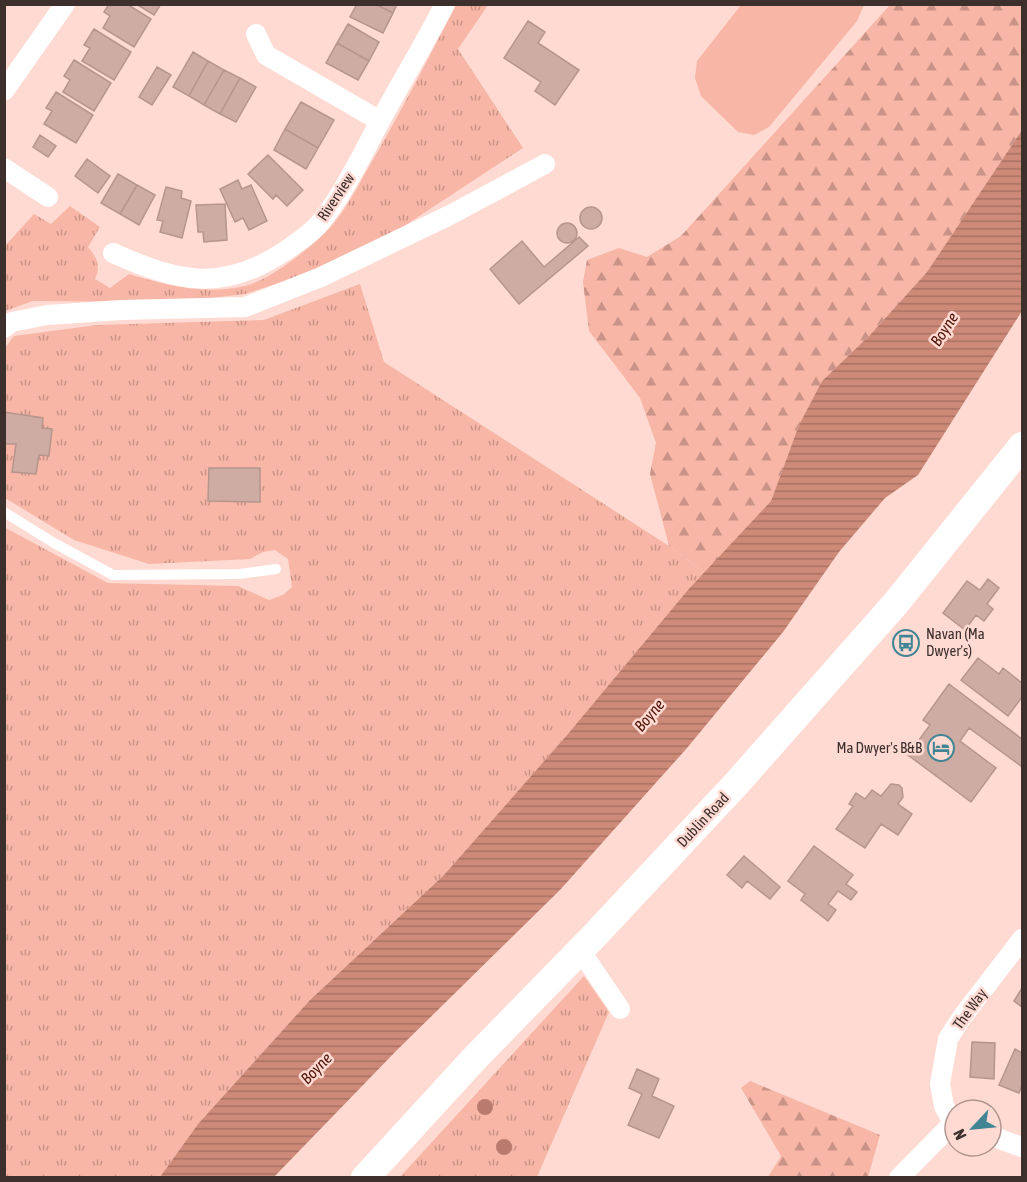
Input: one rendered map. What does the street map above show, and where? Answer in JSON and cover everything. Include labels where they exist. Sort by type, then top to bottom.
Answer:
[{"type":"main road","name":"Dublin Road","points":[[364,1178],[475,1058],[709,814],[896,603],[1023,446]]},
{"type":"street","points":[[4,91],[65,4]]},
{"type":"street","name":"Riverview","points":[[113,253],[150,269],[179,277],[207,279],[238,276],[266,264],[299,242],[322,222],[343,189],[445,4]]},
{"type":"street","points":[[256,34],[266,55],[380,121]]},
{"type":"street","points":[[4,328],[12,322],[46,315],[121,310],[245,307],[321,277],[450,215],[545,164]]},
{"type":"street","points":[[4,168],[48,197]]},
{"type":"street","name":"The Way","points":[[943,1100],[940,1084],[948,1039],[962,1017],[1023,939]]},
{"type":"street","points":[[580,950],[620,1009]]},
{"type":"street","points":[[899,1178],[943,1134]]},
{"type":"street","points":[[1003,1140],[1023,1147]]},
{"type":"lane","points":[[4,512],[54,543],[113,575],[239,574],[276,569]]},
{"type":"green space","points":[[456,5],[488,5],[458,49],[523,148],[401,228],[361,249],[291,279],[245,294],[177,302],[33,301],[5,311],[4,247],[34,214],[51,224],[70,206],[100,227],[88,247],[97,262],[98,270],[95,279],[110,288],[129,274],[187,288],[230,289],[256,282],[281,269],[316,241],[344,209],[393,125]]},
{"type":"green space","points":[[741,5],[864,5],[857,21],[769,127],[754,135],[738,132],[701,96],[695,78],[697,61]]},
{"type":"green space","points":[[890,5],[1022,5],[1022,130],[927,272],[870,335],[822,381],[799,425],[771,501],[705,573],[669,546],[650,474],[656,443],[640,398],[589,331],[583,282],[587,260],[619,248],[647,257],[681,236]]},
{"type":"green space","points":[[360,284],[384,362],[669,546],[705,573],[687,591],[567,735],[444,875],[310,1000],[198,1124],[160,1177],[5,1177],[4,527],[108,583],[238,586],[269,600],[283,595],[292,587],[288,559],[275,550],[263,552],[250,559],[149,564],[74,540],[5,498],[5,348],[14,336],[97,325],[264,320]]},
{"type":"green space","points":[[584,976],[609,1012],[537,1177],[400,1177]]},
{"type":"green space","points":[[750,1081],[880,1135],[868,1177],[768,1177],[781,1156],[741,1088]]},
{"type":"water","name":"Boyne","points":[[1022,130],[1022,311],[918,475],[885,498],[839,552],[783,632],[687,748],[560,890],[396,1051],[274,1177],[160,1177],[198,1124],[310,1000],[444,875],[567,735],[687,591],[771,501],[799,425],[822,381],[870,335],[927,272]]},
{"type":"building","points":[[109,4],[127,4],[151,19],[134,47],[103,28],[110,16],[104,12]]},
{"type":"building","points":[[136,4],[161,4],[154,15]]},
{"type":"building","points":[[357,4],[375,4],[393,13],[383,33],[350,17]]},
{"type":"building","points":[[375,4],[397,4],[393,13]]},
{"type":"building","points":[[528,21],[545,32],[538,43],[579,70],[555,105],[535,91],[541,82],[504,58]]},
{"type":"building","points":[[348,24],[379,42],[369,61],[337,43]]},
{"type":"building","points":[[94,29],[131,52],[114,80],[82,61],[90,48],[84,45]]},
{"type":"building","points":[[337,43],[369,61],[358,80],[326,63]]},
{"type":"building","points":[[193,52],[208,61],[189,96],[173,87]]},
{"type":"building","points":[[74,60],[111,83],[94,111],[63,92],[70,80],[64,76]]},
{"type":"building","points":[[208,61],[224,70],[204,105],[189,96]]},
{"type":"building","points":[[157,67],[171,75],[152,105],[139,97]]},
{"type":"building","points":[[224,70],[240,78],[220,114],[204,105]]},
{"type":"building","points":[[240,78],[256,87],[236,122],[220,114]]},
{"type":"building","points":[[56,92],[93,115],[76,143],[44,124],[52,111],[46,108]]},
{"type":"building","points":[[301,102],[334,120],[318,148],[285,129]]},
{"type":"building","points":[[285,129],[318,148],[306,169],[274,150]]},
{"type":"building","points":[[40,135],[56,146],[48,157],[33,147]]},
{"type":"building","points":[[268,155],[303,190],[287,206],[276,195],[273,199],[248,174]]},
{"type":"building","points":[[87,159],[110,176],[98,193],[75,176]]},
{"type":"building","points":[[118,174],[137,185],[120,214],[101,203]]},
{"type":"building","points":[[238,180],[242,189],[251,185],[267,221],[249,230],[243,218],[235,222],[220,189]]},
{"type":"building","points":[[137,185],[155,195],[139,225],[120,214]]},
{"type":"building","points":[[166,187],[182,191],[181,198],[191,201],[182,238],[160,232],[163,221],[157,220]]},
{"type":"building","points":[[225,204],[227,240],[204,242],[203,232],[198,232],[196,205]]},
{"type":"building","points":[[591,207],[599,210],[602,218],[599,226],[591,229],[583,226],[580,218],[583,210]]},
{"type":"building","points":[[567,223],[574,226],[577,233],[574,240],[567,243],[560,240],[557,233],[560,226]]},
{"type":"building","points":[[579,237],[588,246],[519,304],[490,269],[522,241],[544,267]]},
{"type":"building","points":[[4,412],[43,418],[42,428],[52,429],[49,456],[39,455],[36,474],[12,472],[16,444],[4,444]]},
{"type":"building","points":[[209,468],[260,468],[260,502],[208,501]]},
{"type":"building","points":[[988,579],[999,588],[987,604],[993,609],[984,621],[976,615],[965,630],[943,613],[967,581],[980,590]]},
{"type":"building","points":[[978,658],[999,674],[1003,668],[1022,683],[1022,697],[1008,716],[961,680]]},
{"type":"building","name":"Ma Dwyer's B&B","points":[[949,684],[1022,739],[1021,766],[969,728],[960,741],[996,768],[971,802],[908,755],[930,725],[923,720]]},
{"type":"building","points":[[891,784],[902,788],[903,797],[898,804],[912,814],[898,835],[881,824],[865,848],[836,829],[853,806],[849,804],[856,793],[865,799],[872,790],[881,796]]},
{"type":"building","points":[[814,846],[853,875],[846,884],[857,892],[851,900],[838,891],[828,904],[836,910],[828,921],[801,900],[805,894],[788,881]]},
{"type":"building","points":[[744,856],[780,887],[770,899],[747,881],[742,888],[727,875]]},
{"type":"building","points":[[1022,988],[1022,1007],[1014,1001]]},
{"type":"building","points":[[972,1042],[995,1043],[994,1079],[970,1077]]},
{"type":"building","points":[[1015,1049],[1022,1053],[1022,1085],[1019,1093],[999,1085]]},
{"type":"building","points":[[637,1069],[659,1079],[652,1096],[674,1106],[659,1138],[628,1125],[642,1094],[629,1088]]},
{"type":"place","name":"Navan (Ma Dwyer's)","points":[[906,643]]},
{"type":"place","name":"Ma Dwyer's B&B","points":[[941,748]]}]
